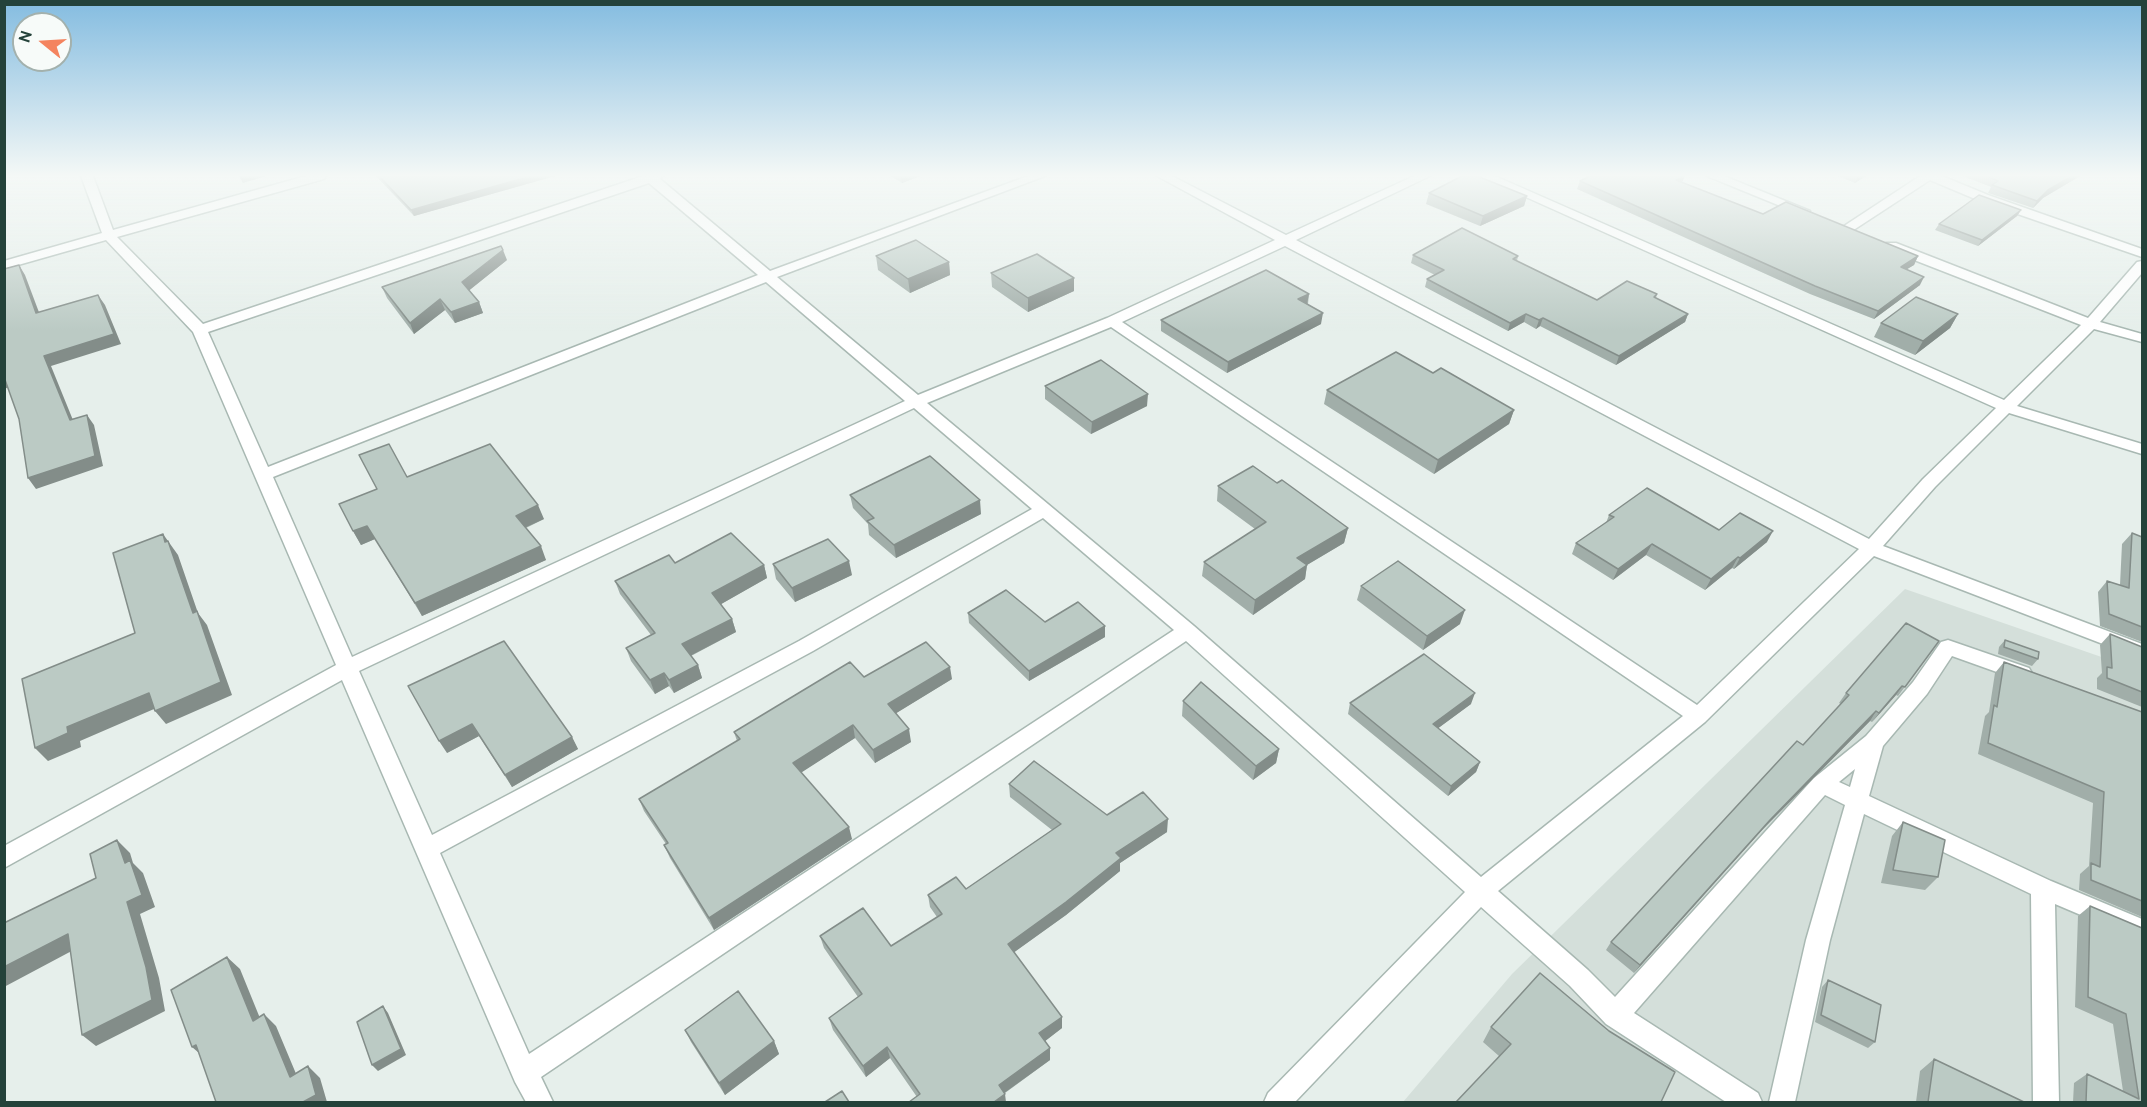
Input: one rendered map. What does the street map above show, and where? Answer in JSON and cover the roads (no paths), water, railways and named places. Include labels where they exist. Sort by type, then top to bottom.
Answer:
[{"type":"street","points":[[106,228],[109,237],[200,330],[524,1073],[540,1102]]},
{"type":"street","points":[[4,265],[141,228]]},
{"type":"street","points":[[200,330],[502,228]]},
{"type":"street","points":[[711,228],[1188,631],[1579,978],[1615,1015],[1749,1102]]},
{"type":"street","points":[[263,475],[768,276],[899,228]]},
{"type":"street","points":[[1261,228],[1871,548],[2142,652]]},
{"type":"street","points":[[4,858],[347,668],[915,402],[1112,321],[1311,228]]},
{"type":"street","points":[[1601,228],[2008,408],[2142,449]]},
{"type":"street","points":[[2069,228],[2142,253]]},
{"type":"street","points":[[1880,241],[2091,324],[2142,338]]},
{"type":"street","points":[[1277,1102],[1481,891],[1698,716],[1871,548],[1929,483],[2008,408],[2091,324],[2142,265]]},
{"type":"street","points":[[1112,321],[1698,716]]},
{"type":"street","points":[[426,849],[806,646],[1044,510]]},
{"type":"street","points":[[524,1073],[1188,631]]},
{"type":"street","points":[[1615,1015],[1822,784],[1873,742],[1920,688],[1948,646],[2041,679]]},
{"type":"street","points":[[1782,1102],[1818,940],[1873,742]]},
{"type":"street","points":[[1822,784],[1856,798],[2043,888],[2142,930]]},
{"type":"street","points":[[2043,888],[2046,1102]]}]
